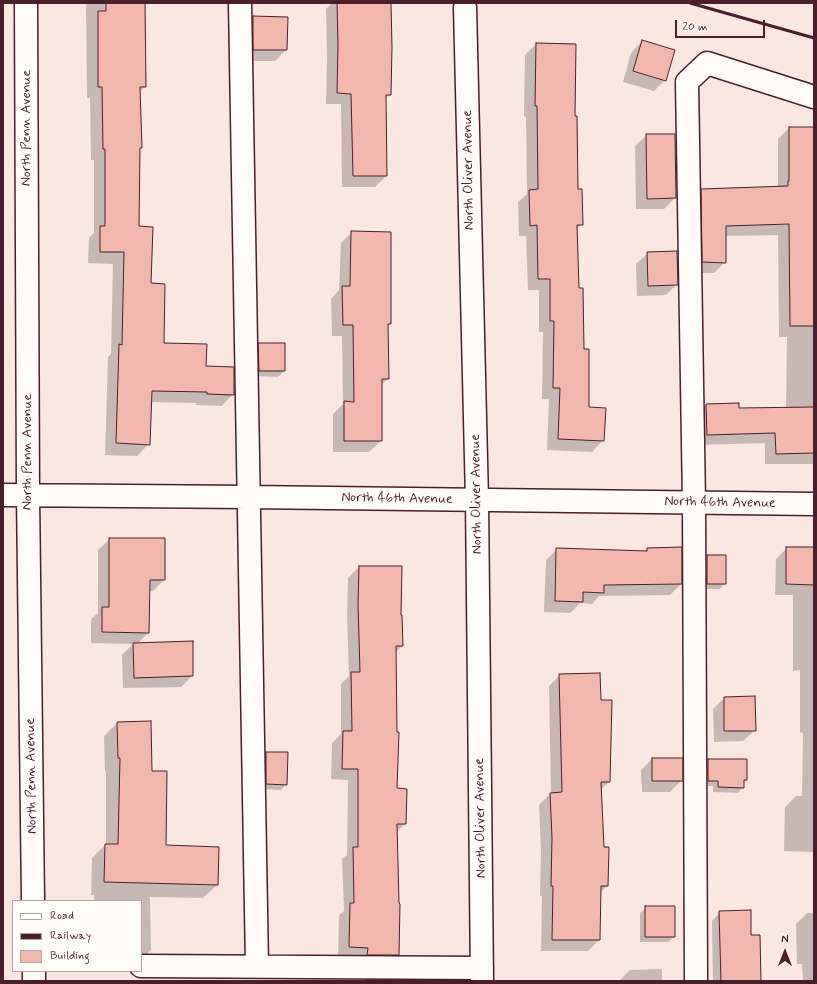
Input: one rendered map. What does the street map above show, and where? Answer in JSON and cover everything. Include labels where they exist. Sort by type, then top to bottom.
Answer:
[{"type":"street","name":"North Penn Avenue","points":[[26,3],[28,494],[33,900]]},
{"type":"street","points":[[240,3],[257,966]]},
{"type":"street","name":"North Oliver Avenue","points":[[465,7],[477,500],[482,974]]},
{"type":"street","points":[[696,981],[694,503],[687,82],[707,63],[814,97]]},
{"type":"street","name":"North 46th Avenue","points":[[3,495],[28,494],[814,504]]},
{"type":"street","points":[[142,966],[257,966],[482,974]]},
{"type":"building","points":[[106,3],[145,3],[146,87],[140,87],[142,148],[140,148],[139,226],[153,227],[151,283],[165,284],[164,343],[207,344],[206,366],[234,367],[234,395],[207,394],[207,392],[152,391],[150,445],[116,443],[119,344],[122,345],[124,252],[100,252],[100,226],[105,226],[105,149],[103,149],[102,87],[98,87],[98,11],[106,11]]},
{"type":"building","points":[[337,3],[391,3],[391,95],[386,95],[387,176],[353,176],[351,94],[337,93]]},
{"type":"building","points":[[253,16],[288,17],[287,50],[253,50]]},
{"type":"building","points":[[642,40],[675,50],[666,81],[633,71]]},
{"type":"building","points":[[536,43],[576,44],[575,116],[577,116],[578,189],[582,189],[583,225],[577,225],[579,288],[583,288],[584,349],[589,349],[589,407],[606,408],[604,441],[558,439],[560,388],[553,388],[554,321],[550,321],[550,279],[538,279],[537,225],[530,226],[529,190],[538,189],[537,106],[535,106]]},
{"type":"building","points":[[789,127],[814,127],[814,326],[790,326],[789,224],[726,226],[726,263],[702,262],[701,189],[788,186]]},
{"type":"building","points":[[646,134],[675,134],[676,198],[647,199]]},
{"type":"building","points":[[351,231],[391,232],[391,324],[388,324],[389,379],[382,379],[382,441],[344,441],[344,401],[354,402],[353,325],[343,325],[342,286],[350,286]]},
{"type":"building","points":[[677,251],[678,285],[648,286],[647,252]]},
{"type":"building","points":[[258,343],[285,343],[285,371],[259,371]]},
{"type":"building","points":[[739,403],[739,408],[814,407],[814,453],[776,454],[775,433],[707,435],[706,404]]},
{"type":"building","points":[[109,538],[165,538],[165,580],[150,580],[149,633],[102,632],[102,607],[109,607]]},
{"type":"building","points":[[682,547],[682,584],[604,585],[604,593],[583,592],[583,602],[555,601],[556,548],[647,551],[647,548]]},
{"type":"building","points":[[786,547],[814,547],[814,585],[786,584]]},
{"type":"building","points":[[707,555],[726,555],[726,584],[707,584]]},
{"type":"building","points":[[359,566],[402,566],[401,615],[403,646],[396,646],[397,732],[399,732],[397,788],[407,789],[406,824],[397,824],[400,904],[399,955],[367,955],[368,948],[349,947],[350,903],[354,903],[353,847],[358,847],[358,769],[342,769],[343,731],[352,731],[351,672],[360,672],[358,604]]},
{"type":"building","points":[[193,641],[193,676],[134,678],[133,643]]},
{"type":"building","points":[[600,673],[601,700],[612,700],[610,782],[601,782],[604,847],[609,847],[608,886],[601,886],[600,940],[552,940],[553,886],[551,886],[552,838],[550,793],[562,792],[559,674]]},
{"type":"building","points":[[755,696],[756,731],[724,731],[724,697]]},
{"type":"building","points":[[151,721],[152,771],[167,771],[166,845],[219,847],[218,885],[104,882],[105,844],[118,844],[120,758],[118,758],[117,722]]},
{"type":"building","points":[[266,752],[288,752],[287,785],[266,784]]},
{"type":"building","points":[[652,758],[683,758],[683,781],[652,781]]},
{"type":"building","points":[[708,759],[747,759],[747,780],[744,780],[744,788],[718,787],[718,781],[708,781]]},
{"type":"building","points":[[645,906],[675,906],[675,937],[645,937]]},
{"type":"building","points":[[751,910],[751,935],[760,935],[761,981],[721,981],[719,911]]},
{"type":"building","points":[[399,980],[399,981],[367,981]]},
{"type":"railway","points":[[690,3],[814,38]]}]
